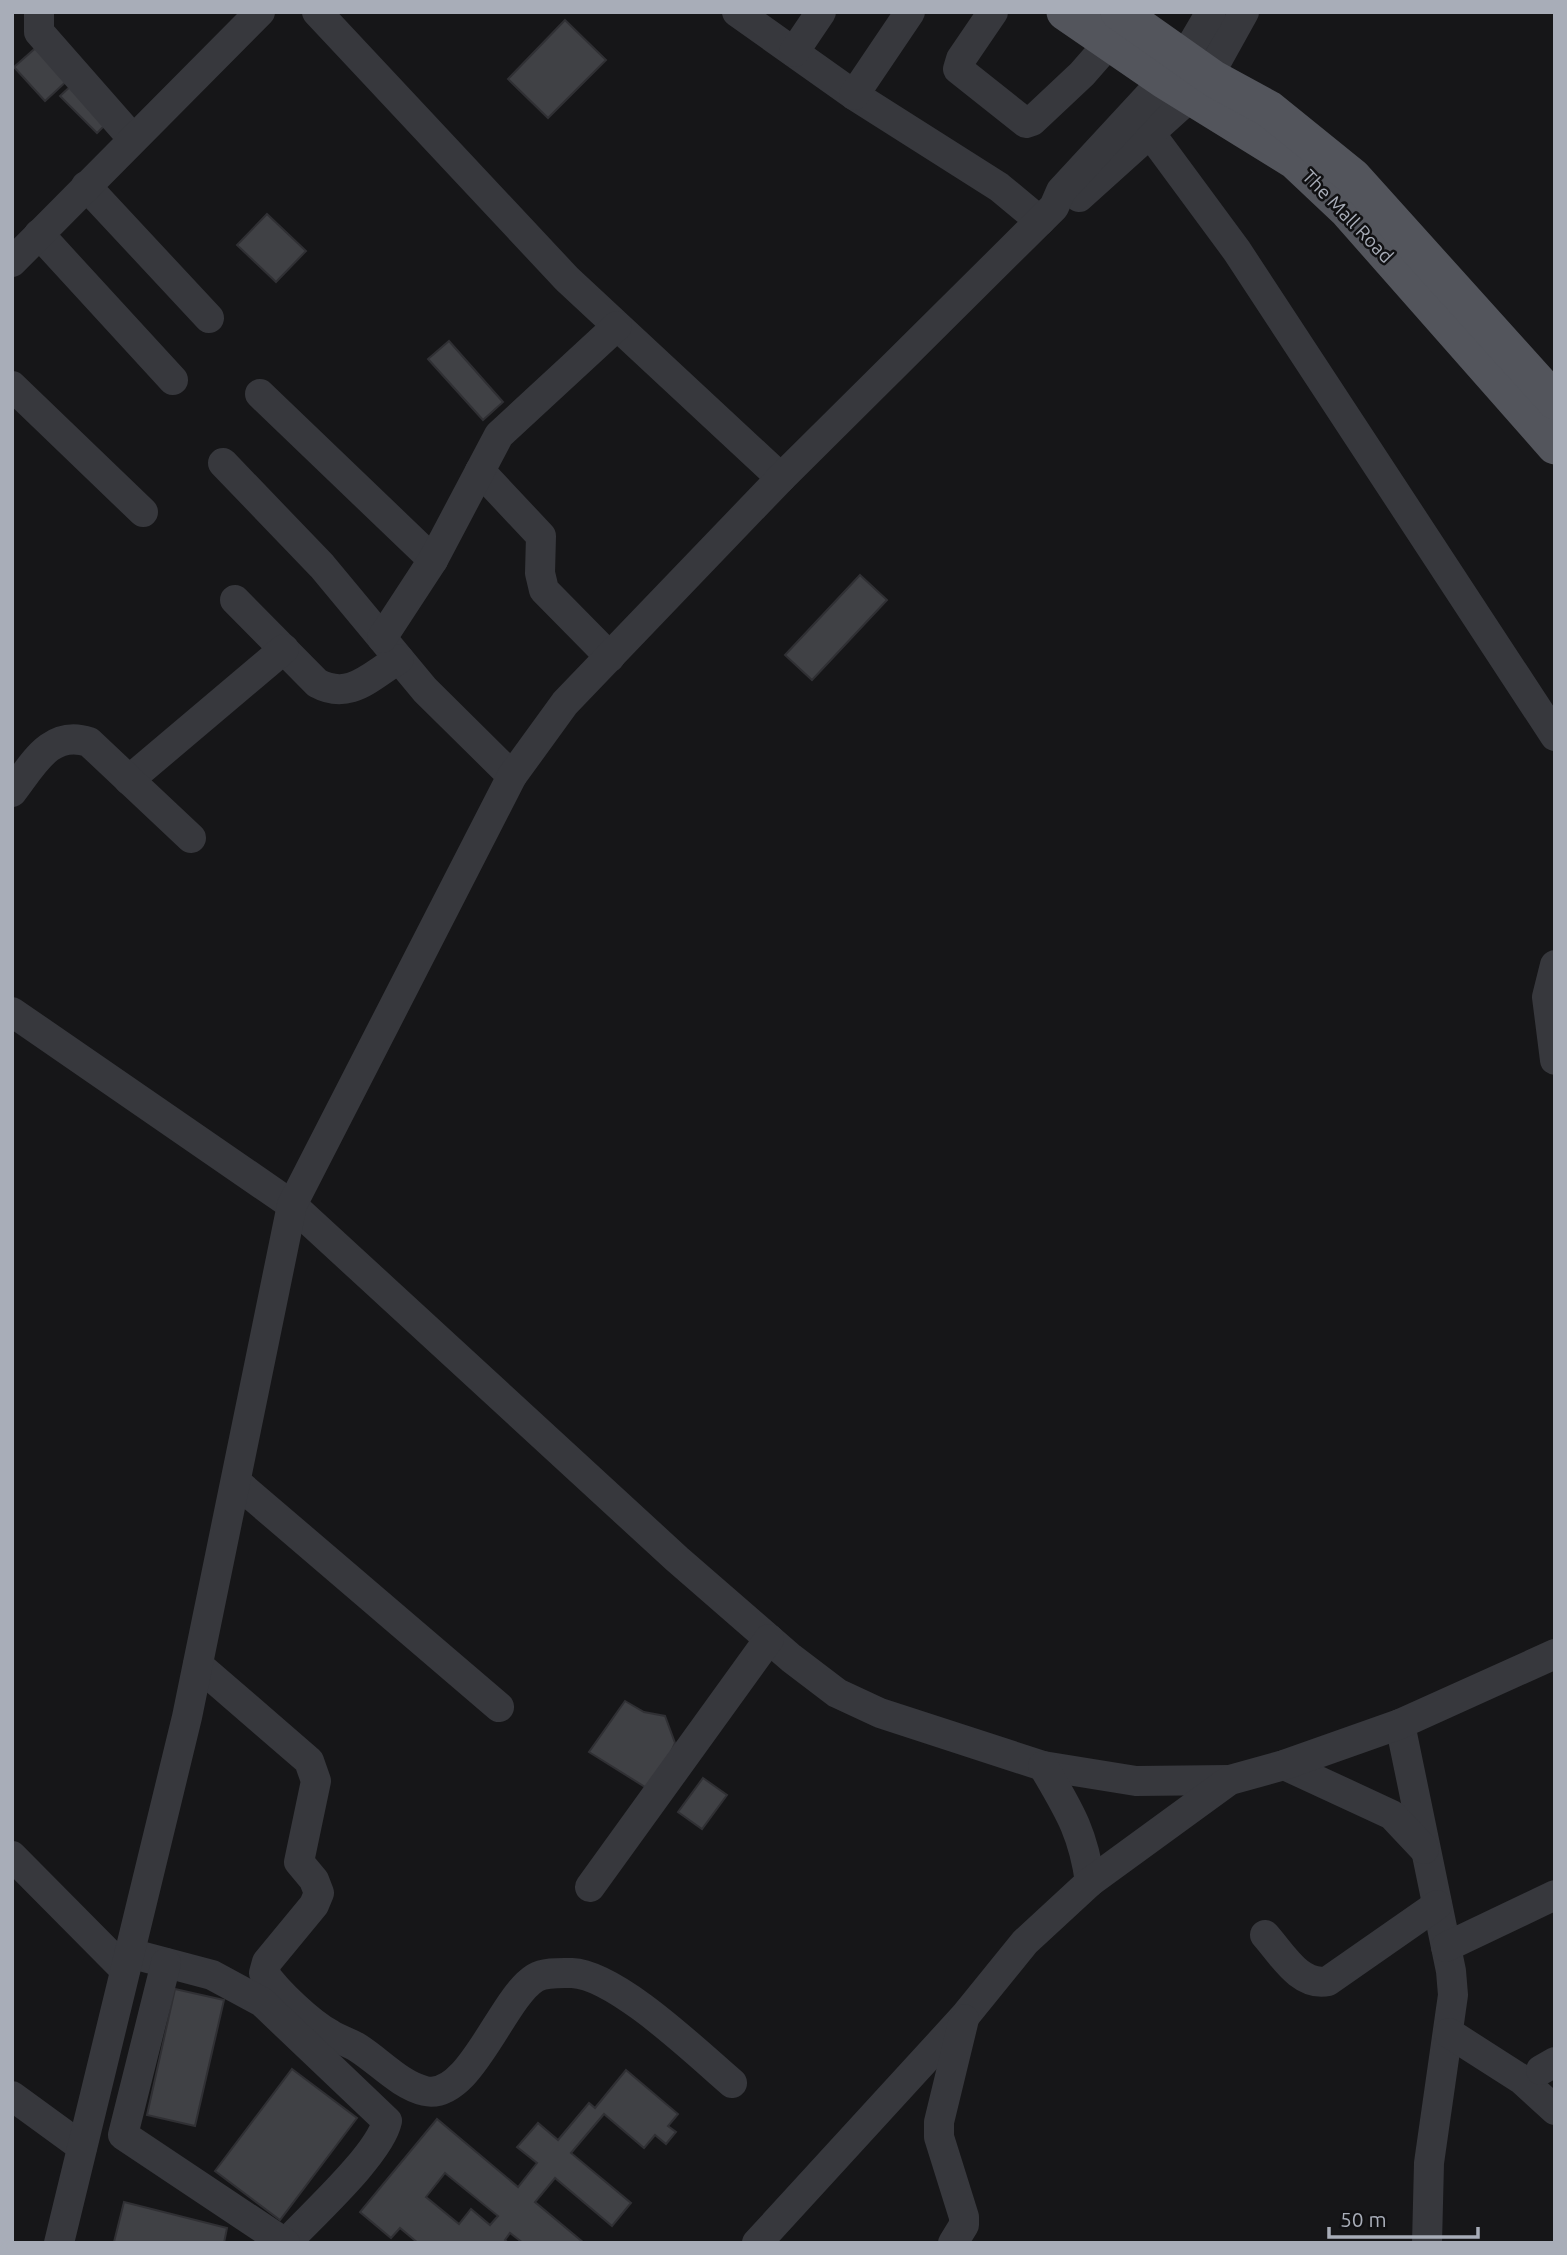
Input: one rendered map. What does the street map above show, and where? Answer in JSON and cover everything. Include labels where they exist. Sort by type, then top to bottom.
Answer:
[{"type":"main road","name":"The Mall Road","points":[[1065,12],[1114,27],[1187,78],[1295,161],[1458,315],[1555,401]]},
{"type":"main road","name":"The Mall Road","points":[[1458,315],[1555,446]]},
{"type":"street","points":[[39,12],[39,32],[133,139]]},
{"type":"street","points":[[12,262],[260,12]]},
{"type":"street","points":[[317,12],[566,279],[781,478]]},
{"type":"street","points":[[737,12],[854,95],[999,187],[1047,214]]},
{"type":"street","points":[[794,52],[821,12]]},
{"type":"street","points":[[854,95],[910,12]]},
{"type":"street","points":[[993,12],[961,59],[958,69],[1026,123],[1032,121],[1082,74],[1114,27]]},
{"type":"street","points":[[59,2243],[198,1665],[292,1205],[512,776],[565,703],[781,478],[1047,214],[1061,191],[1187,78],[1211,12]]},
{"type":"street","points":[[1047,214],[1074,201],[1150,133],[1187,78],[1244,12]]},
{"type":"street","points":[[1150,133],[1237,251],[1555,736]]},
{"type":"street","points":[[86,186],[209,318]]},
{"type":"street","points":[[38,234],[173,380]]},
{"type":"street","points":[[235,600],[317,683],[341,692],[391,649],[433,559],[499,435],[617,326]]},
{"type":"street","points":[[12,386],[143,512]]},
{"type":"street","points":[[260,394],[433,559]]},
{"type":"street","points":[[223,463],[322,566],[425,690],[512,776]]},
{"type":"street","points":[[480,471],[541,536],[540,573],[544,590],[610,657]]},
{"type":"street","points":[[129,780],[284,649]]},
{"type":"street","points":[[12,792],[42,754],[63,738],[74,737],[89,742],[191,838]]},
{"type":"street","points":[[1555,965],[1547,1006],[1555,1060]]},
{"type":"street","points":[[12,1012],[292,1205],[677,1559],[769,1639],[837,1693],[880,1713],[1043,1766],[1136,1781],[1230,1780],[1284,1765],[1400,1724],[1555,1654]]},
{"type":"street","points":[[236,1482],[499,1707]]},
{"type":"street","points":[[590,1887],[769,1639]]},
{"type":"street","points":[[198,1665],[309,1760],[314,1770],[316,1781],[299,1862],[314,1880],[318,1893],[314,1905],[267,1962],[264,1973],[318,2025],[359,2049],[411,2086],[428,2092],[448,2089],[465,2073],[498,2023],[535,1978],[554,1973],[576,1973],[603,1983],[634,2002],[732,2083]]},
{"type":"street","points":[[1400,1724],[1446,1947],[1453,1995],[1429,2162],[1427,2243]]},
{"type":"street","points":[[1284,1765],[1392,1815],[1426,1852]]},
{"type":"street","points":[[1043,1766],[1078,1826],[1086,1848],[1090,1882]]},
{"type":"street","points":[[757,2243],[965,2016],[1025,1942],[1090,1882],[1230,1780]]},
{"type":"street","points":[[12,1856],[127,1961],[166,1963],[212,1975],[262,2002],[387,2121],[384,2133],[368,2155],[286,2243],[123,2135],[166,1963]]},
{"type":"street","points":[[1446,1947],[1555,1895]]},
{"type":"street","points":[[1265,1935],[1299,1974],[1318,1983],[1328,1981],[1437,1905]]},
{"type":"street","points":[[953,2243],[964,2225],[964,2217],[939,2137],[939,2122],[965,2016]]},
{"type":"street","points":[[1449,2033],[1521,2079],[1555,2110]]},
{"type":"street","points":[[12,2096],[82,2147]]},
{"type":"building","points":[[565,20],[606,60],[548,118],[508,79]]},
{"type":"building","points":[[39,45],[70,78],[45,101],[14,67]]},
{"type":"building","points":[[73,84],[109,121],[97,133],[60,96]]},
{"type":"building","points":[[267,214],[306,251],[276,282],[237,245]]},
{"type":"building","points":[[449,341],[503,402],[483,420],[428,359]]},
{"type":"building","points":[[860,575],[887,600],[812,680],[785,655]]},
{"type":"building","points":[[625,1701],[644,1712],[665,1716],[675,1743],[653,1792],[589,1752]]},
{"type":"building","points":[[703,1778],[727,1795],[702,1829],[678,1812]]},
{"type":"building","points":[[175,1989],[224,2000],[195,2126],[147,2115]]},
{"type":"building","points":[[292,2069],[357,2118],[280,2220],[215,2171]]},
{"type":"building","points":[[626,2070],[678,2114],[668,2126],[676,2132],[666,2144],[655,2135],[644,2148],[604,2114],[571,2153],[631,2203],[612,2226],[555,2178],[535,2202],[584,2243],[523,2243],[510,2233],[505,2240],[508,2243],[418,2243],[400,2228],[391,2238],[360,2212],[437,2119],[518,2187],[537,2163],[517,2147],[538,2123],[558,2140],[589,2103],[595,2108]],"holes":[[[445,2173],[498,2216],[490,2225],[471,2209],[459,2224],[426,2197]]]},
{"type":"building","points":[[124,2202],[227,2228],[224,2243],[114,2242]]}]
